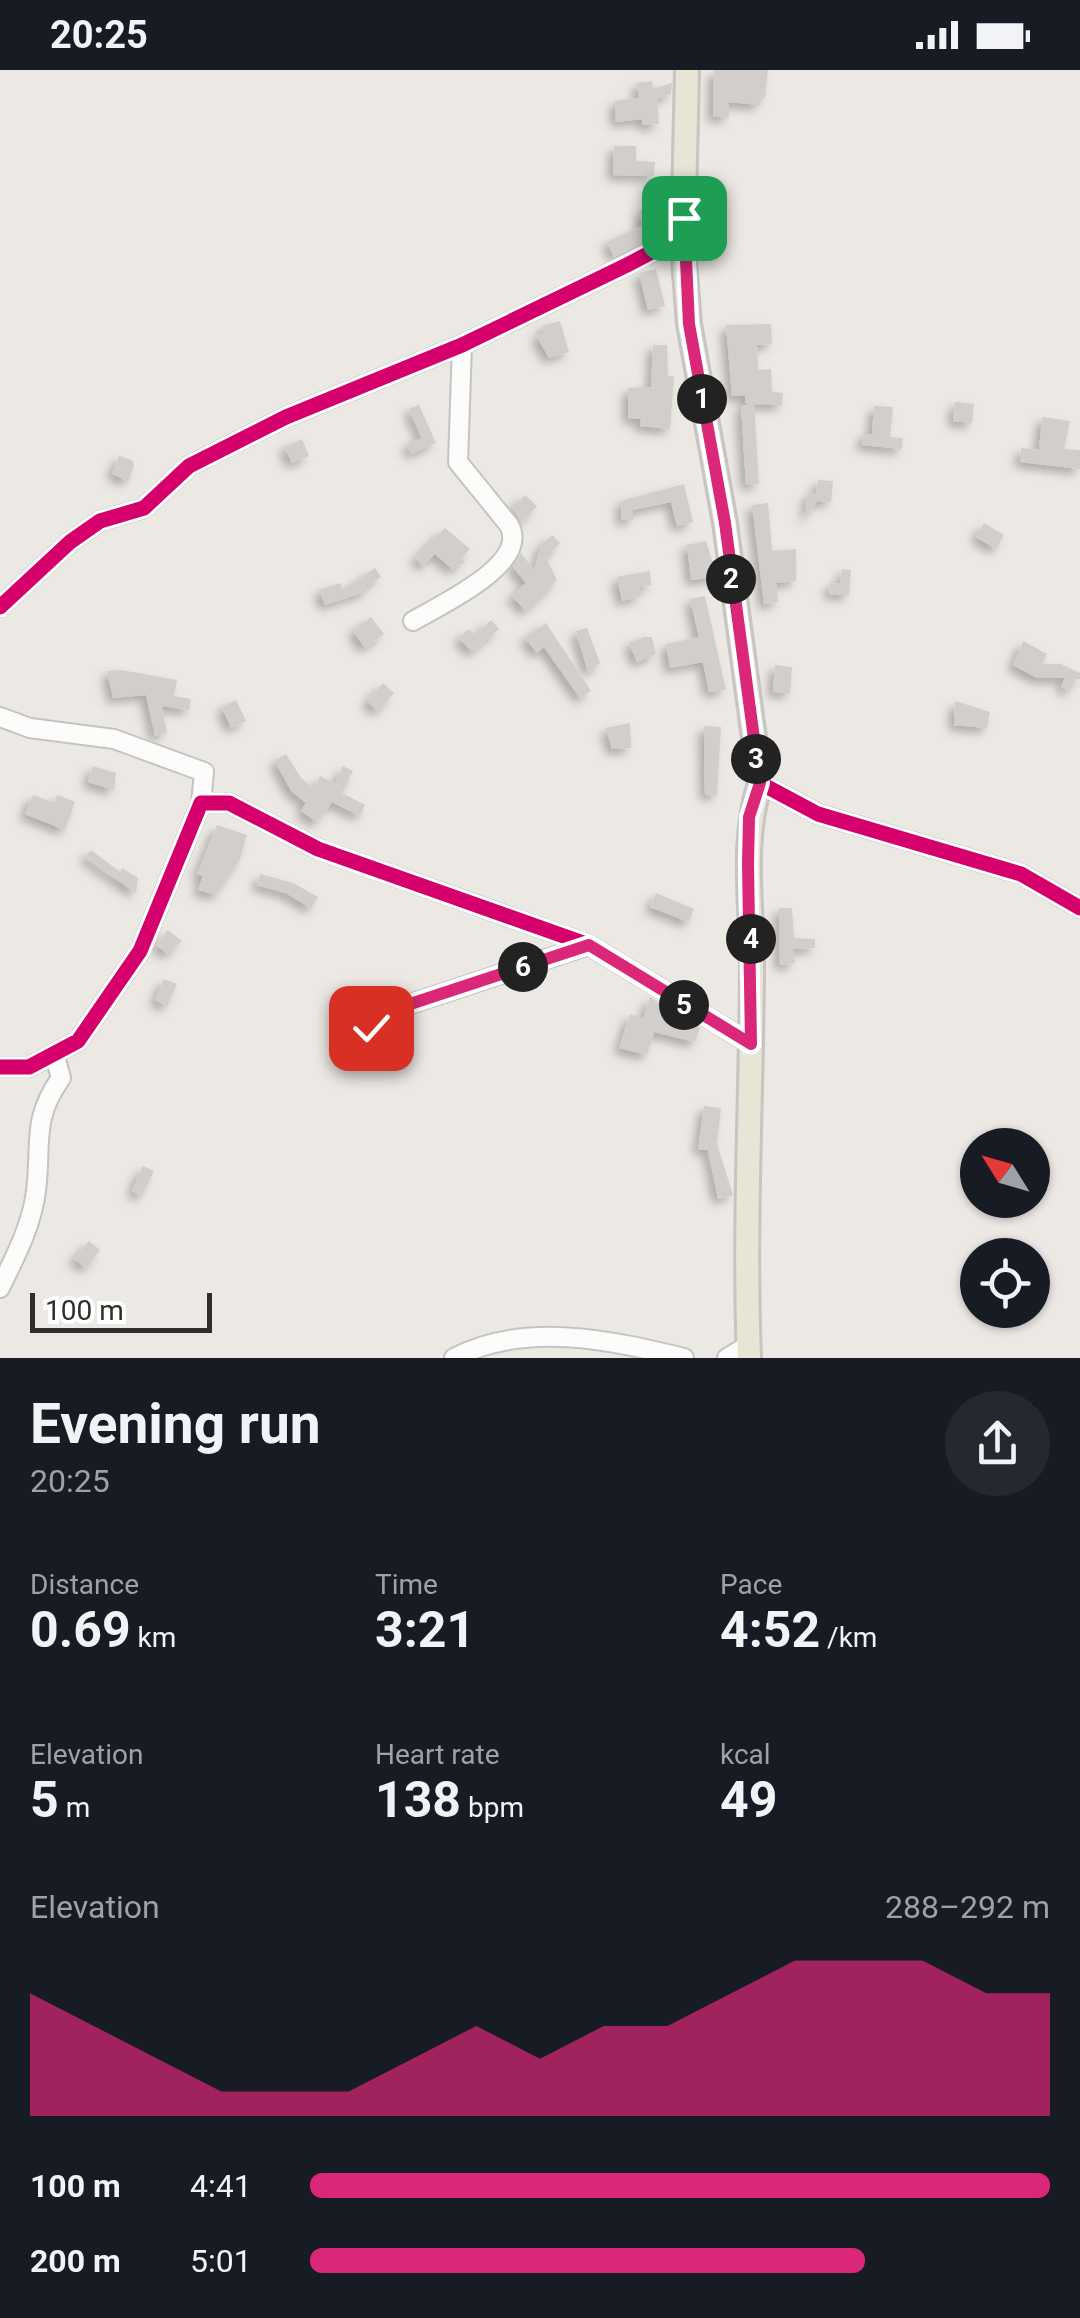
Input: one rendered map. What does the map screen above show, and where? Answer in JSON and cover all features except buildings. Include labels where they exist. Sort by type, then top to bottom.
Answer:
[{"type":"main road","points":[[687,70],[684,218],[689,324],[725,523],[760,783],[749,817],[748,864],[749,1351]]},
{"type":"street","points":[[0,607],[70,542],[100,521],[144,508],[189,466],[286,417],[462,345],[664,246],[684,218]]},
{"type":"street","points":[[413,621],[477,583],[513,547],[514,535],[509,525],[458,462],[462,345]]},
{"type":"street","points":[[0,717],[30,728],[114,739],[204,772],[229,802],[318,849],[589,945],[751,1044]]},
{"type":"street","points":[[0,1067],[29,1067],[78,1041],[140,951],[201,803],[204,772]]},
{"type":"street","points":[[760,783],[807,810],[1021,874],[1080,908]]},
{"type":"street","points":[[201,803],[229,802]]},
{"type":"street","points":[[360,1049],[383,1013],[589,945]]},
{"type":"street","points":[[0,1288],[26,1231],[36,1193],[38,1120],[61,1078],[55,1056]]},
{"type":"street","points":[[454,1358],[498,1342],[536,1337],[684,1358]]},
{"type":"street","points":[[726,1358],[749,1351]]},
{"type":"cycle path","points":[[0,607],[70,542],[100,521],[144,508],[189,466],[286,417],[462,345],[627,265],[663,246],[685,219]]},
{"type":"cycle path","points":[[760,783],[818,814],[1021,874],[1080,908]]},
{"type":"cycle path","points":[[0,1067],[29,1067],[78,1041],[140,951],[201,803],[229,803],[318,849],[589,945],[751,1044]]},
{"type":"route","points":[[371,1028],[383,1013],[589,945],[751,1044],[749,817],[760,783],[725,523],[689,324],[684,218]]}]
